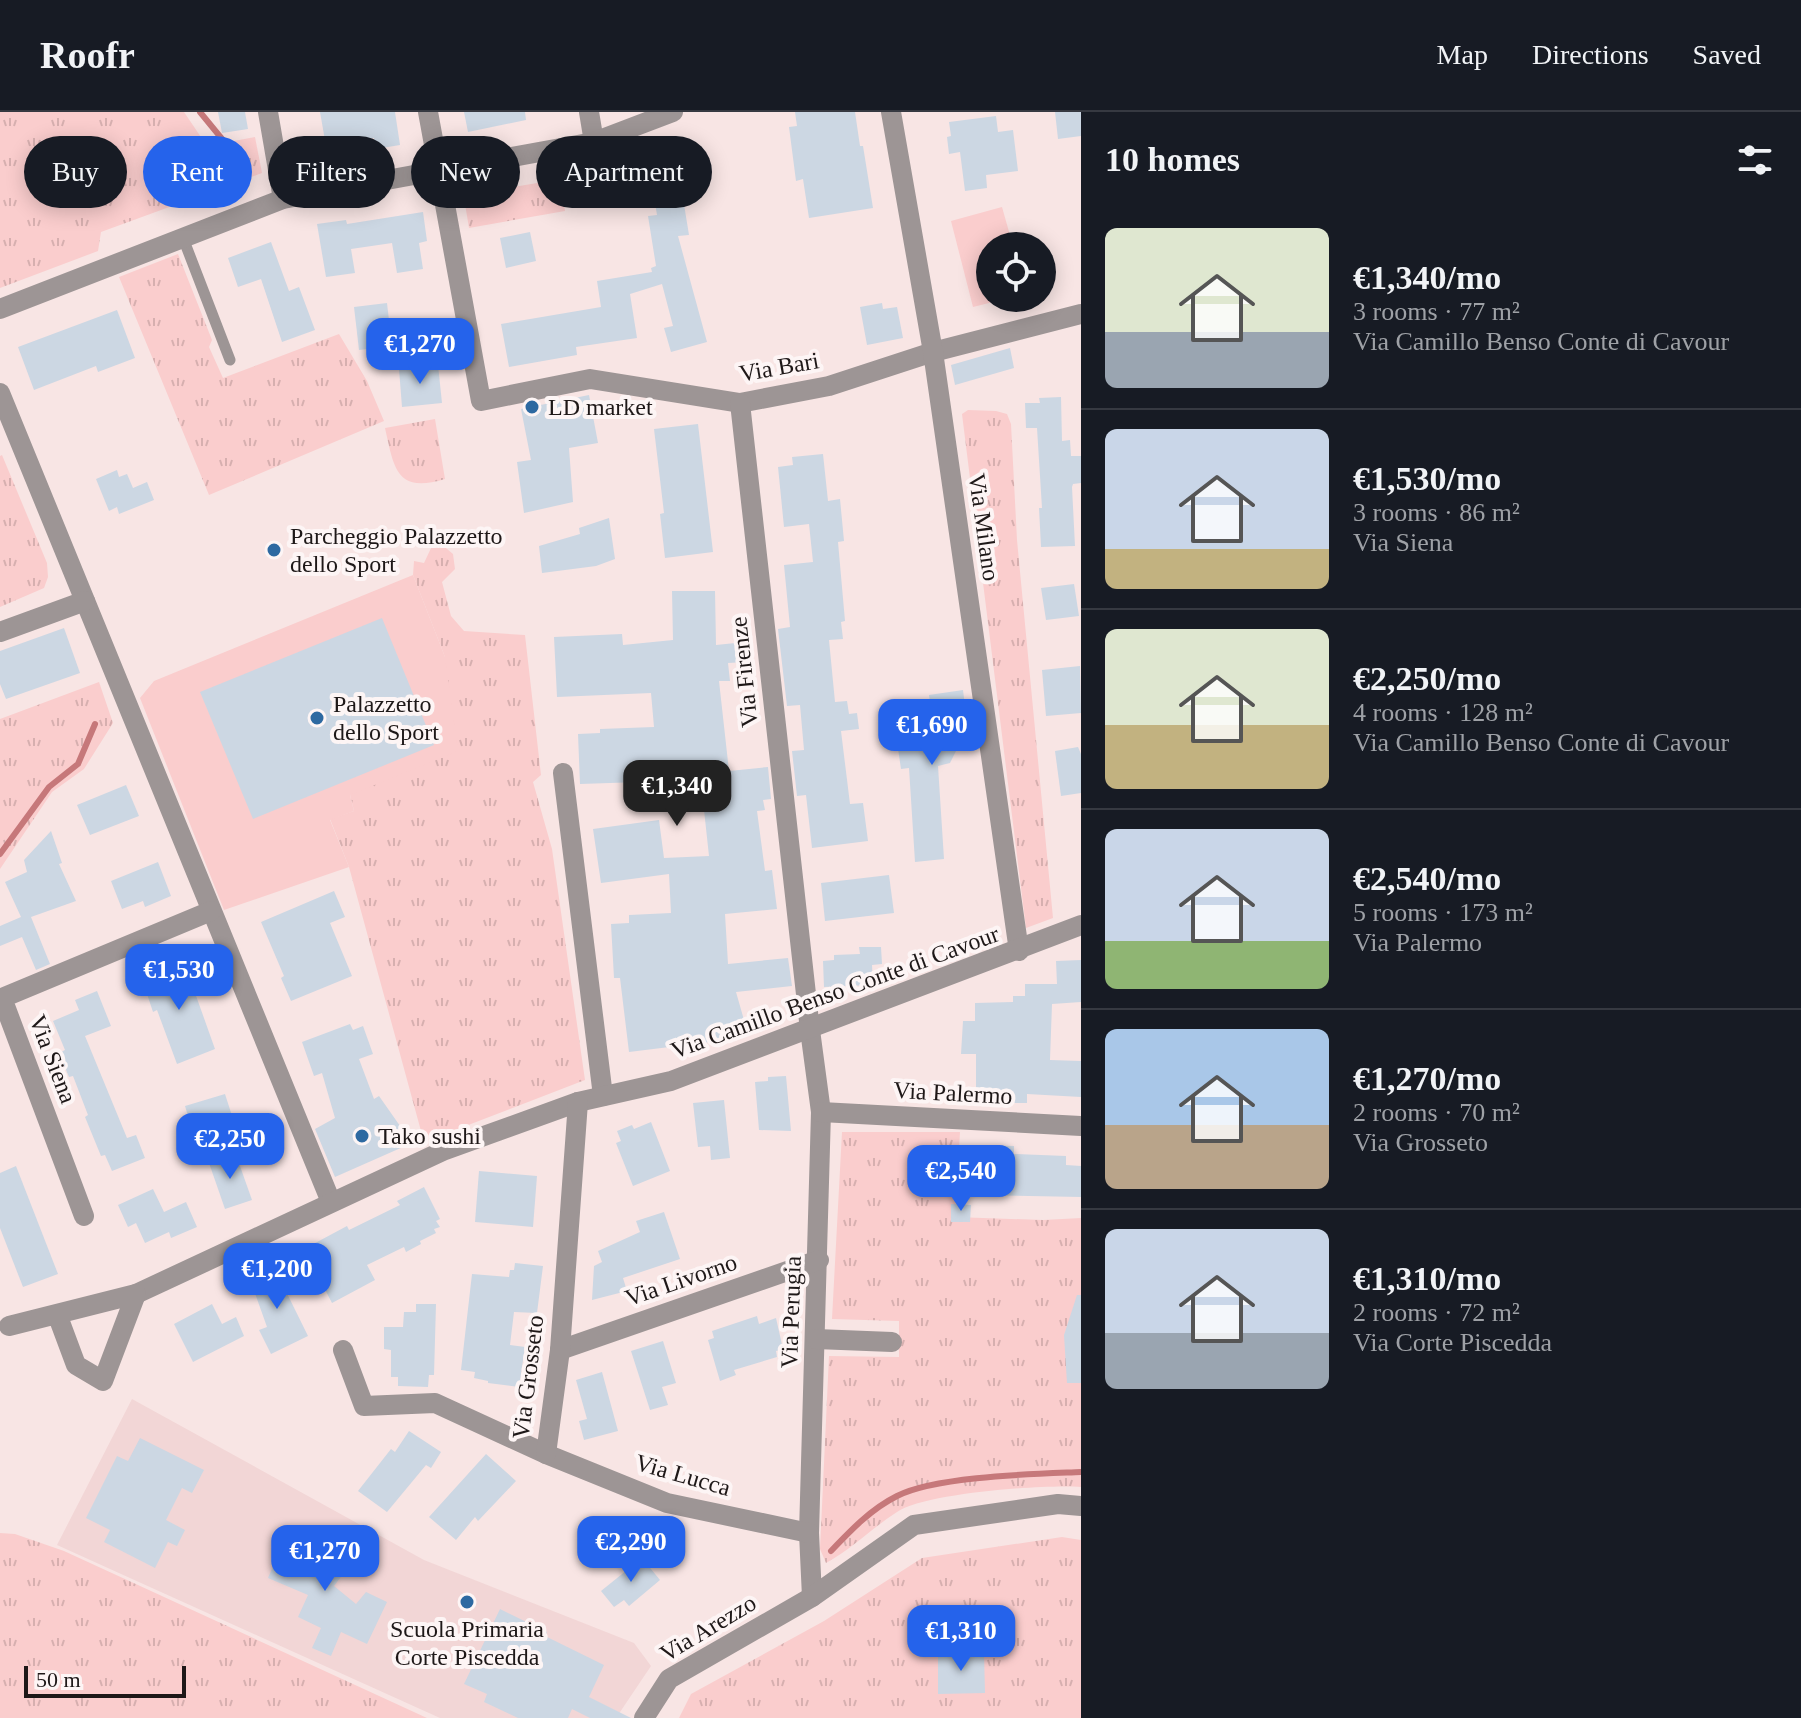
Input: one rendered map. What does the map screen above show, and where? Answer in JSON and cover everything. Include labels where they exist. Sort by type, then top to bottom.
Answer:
[{"type":"street","points":[[268,112],[272,136]]},
{"type":"street","points":[[428,112],[433,136]]},
{"type":"street","points":[[589,112],[593,136]]},
{"type":"street","points":[[610,136],[673,112]]},
{"type":"street","name":"Via Milano","points":[[891,112],[933,352],[1019,951]]},
{"type":"street","points":[[0,309],[268,205]]},
{"type":"street","name":"Via Bari","points":[[447,208],[481,401],[590,379],[740,403],[829,386],[933,352],[1081,314]]},
{"type":"street","points":[[0,393],[331,1202]]},
{"type":"street","name":"Via Firenze","points":[[740,403],[810,1030]]},
{"type":"street","points":[[0,632],[85,601]]},
{"type":"street","points":[[563,773],[603,1096]]},
{"type":"street","name":"Via Siena","points":[[84,1216],[2,998],[211,911]]},
{"type":"street","name":"Via Camillo Benso Conte di Cavour","points":[[9,1326],[136,1294],[445,1150],[578,1102],[671,1081],[1081,925]]},
{"type":"street","name":"Via Perugia","points":[[810,1030],[821,1112],[809,1533],[812,1597]]},
{"type":"street","name":"Via Grosseto","points":[[343,1350],[364,1406],[435,1403],[546,1454],[560,1350],[578,1102]]},
{"type":"street","name":"Via Palermo","points":[[821,1112],[1081,1126]]},
{"type":"street","name":"Via Livorno","points":[[560,1350],[819,1260]]},
{"type":"street","points":[[57,1314],[76,1365],[103,1381],[136,1294]]},
{"type":"street","points":[[816,1339],[892,1342]]},
{"type":"street","name":"Via Lucca","points":[[546,1454],[667,1503],[809,1533]]},
{"type":"street","name":"Via Arezzo","points":[[644,1718],[669,1679],[812,1597],[914,1525],[1058,1504],[1081,1506]]},
{"type":"lane","points":[[183,238],[230,360]]},
{"type":"shaded area","points":[[132,1399],[424,1560],[634,1643],[651,1666],[616,1718],[440,1718],[57,1545]]},
{"type":"green space","points":[[0,112],[184,112],[200,136],[143,136],[143,208],[166,208],[101,232],[98,251],[0,288]]},
{"type":"green space","points":[[255,137],[262,173],[252,177],[252,138]]},
{"type":"green space","points":[[536,183],[536,208],[565,208],[565,211],[469,228],[466,208],[520,208],[520,186]]},
{"type":"green space","points":[[1002,207],[1009,232],[976,232],[976,306],[973,307],[951,221]]},
{"type":"green space","points":[[178,254],[212,340],[209,347],[223,378],[339,334],[367,381],[384,421],[209,495],[119,277]]},
{"type":"green space","points":[[968,410],[1007,414],[1011,424],[1017,540],[1053,918],[1026,928],[962,414]]},
{"type":"green space","points":[[435,419],[445,479],[429,483],[407,480],[395,466],[385,428]]},
{"type":"green space","points":[[0,456],[47,563],[48,577],[44,588],[0,607]]},
{"type":"green space","points":[[440,543],[453,554],[455,569],[442,582],[451,616],[464,631],[525,635],[541,775],[533,782],[552,849],[585,1080],[424,1142],[349,867],[330,819],[354,811],[350,795],[445,657],[413,575],[414,561],[424,563],[432,546]]},
{"type":"green space","points":[[413,575],[445,657],[458,751],[350,795],[354,811],[330,820],[349,867],[224,910],[140,698],[154,681]]},
{"type":"green space","points":[[99,682],[113,723],[84,769],[52,792],[0,869],[0,719]]},
{"type":"green space","points":[[842,1132],[960,1132],[955,1217],[1081,1218],[1081,1487],[986,1491],[911,1505],[826,1563],[820,1549],[829,1356],[899,1357],[899,1321],[832,1319]]},
{"type":"green space","points":[[0,1533],[15,1534],[64,1551],[427,1718],[0,1718]]},
{"type":"green space","points":[[1062,1537],[1081,1540],[1081,1718],[679,1718],[691,1694],[824,1621],[922,1558]]},
{"type":"building","points":[[218,112],[245,112],[248,129],[222,133]]},
{"type":"building","points":[[320,112],[395,112],[400,145],[395,146],[395,136],[324,136]]},
{"type":"building","points":[[464,112],[525,112],[526,120],[468,132]]},
{"type":"building","points":[[795,112],[855,112],[873,208],[809,218],[803,179],[796,181],[789,127],[797,126]]},
{"type":"building","points":[[1055,112],[1081,112],[1081,136],[1058,139]]},
{"type":"building","points":[[996,116],[998,132],[1013,130],[1018,171],[986,175],[987,188],[965,191],[960,152],[949,154],[949,122]]},
{"type":"building","points":[[656,208],[685,208],[689,235],[678,236],[707,342],[671,352],[664,328],[673,326],[662,284],[630,294],[637,338],[576,347],[577,355],[509,367],[501,324],[601,307],[597,281],[652,272],[651,268],[656,266],[648,216],[657,215]]},
{"type":"building","points":[[423,212],[427,241],[419,243],[423,269],[397,273],[392,243],[351,249],[355,273],[326,277],[317,224],[346,220],[347,224]]},
{"type":"building","points":[[530,232],[536,261],[506,268],[500,238]]},
{"type":"building","points":[[271,242],[289,291],[299,287],[315,330],[282,342],[261,279],[238,287],[228,258]]},
{"type":"building","points":[[387,303],[392,346],[359,350],[354,307]]},
{"type":"building","points":[[882,303],[883,309],[897,307],[903,338],[867,345],[860,307]]},
{"type":"building","points":[[117,310],[135,358],[98,372],[96,366],[34,390],[18,347]]},
{"type":"building","points":[[1010,348],[1014,368],[955,385],[951,365]]},
{"type":"building","points":[[438,365],[442,403],[402,407],[399,369]]},
{"type":"building","points":[[589,395],[598,443],[569,448],[573,502],[524,513],[517,462],[531,460],[521,409]]},
{"type":"building","points":[[1061,397],[1062,441],[1070,440],[1071,456],[1081,456],[1081,483],[1072,487],[1075,546],[1041,547],[1037,428],[1026,428],[1025,403],[1040,403],[1039,398]]},
{"type":"building","points":[[698,424],[713,552],[665,558],[660,514],[664,513],[654,429]]},
{"type":"building","points":[[823,454],[828,501],[840,499],[844,541],[838,542],[845,621],[841,622],[843,639],[829,640],[835,702],[847,701],[849,714],[857,713],[859,729],[841,731],[850,804],[863,803],[868,841],[812,848],[806,795],[797,796],[792,751],[804,750],[800,705],[787,706],[778,629],[790,627],[784,565],[813,562],[809,524],[784,527],[778,467],[793,465],[792,457]]},
{"type":"building","points":[[117,470],[119,477],[127,474],[133,488],[147,482],[154,500],[119,514],[117,507],[109,511],[96,479]]},
{"type":"building","points":[[609,518],[615,559],[596,566],[542,573],[539,546],[580,534],[579,528]]},
{"type":"building","points":[[1074,584],[1079,616],[1046,620],[1041,588]]},
{"type":"building","points":[[672,591],[715,591],[716,645],[745,642],[746,662],[728,663],[730,681],[719,681],[729,771],[768,767],[771,799],[763,800],[765,810],[757,811],[765,871],[772,870],[777,909],[725,914],[728,964],[788,958],[792,986],[736,992],[748,1034],[718,1043],[629,1052],[620,978],[614,978],[611,924],[629,923],[629,915],[671,913],[669,874],[601,883],[593,829],[659,820],[664,858],[709,856],[700,773],[640,782],[580,784],[578,734],[600,733],[600,729],[654,727],[651,693],[557,697],[554,637],[622,634],[623,645],[673,640]]},
{"type":"building","name":"Palazzetto dello Sport","points":[[382,618],[434,745],[253,819],[200,692]]},
{"type":"building","points":[[64,628],[80,673],[6,699],[0,684],[0,651]]},
{"type":"building","points":[[1080,666],[1081,713],[1046,716],[1042,670]]},
{"type":"building","points":[[963,690],[970,746],[958,747],[950,763],[938,766],[944,859],[915,862],[909,768],[901,769],[895,728],[933,723],[929,695]]},
{"type":"building","points":[[1078,747],[1081,754],[1081,793],[1061,796],[1055,751]]},
{"type":"building","points":[[126,785],[139,816],[90,835],[77,805]]},
{"type":"building","points":[[51,831],[62,863],[59,864],[76,901],[31,917],[50,964],[36,970],[22,937],[0,946],[0,926],[21,917],[5,882],[27,872],[24,860]]},
{"type":"building","points":[[158,862],[171,896],[145,907],[143,901],[122,909],[111,881]]},
{"type":"building","points":[[889,875],[894,913],[825,921],[821,883]]},
{"type":"building","points":[[334,891],[345,917],[330,923],[352,976],[291,1001],[261,922]]},
{"type":"building","points":[[859,947],[881,947],[882,964],[872,965],[873,985],[824,987],[823,961],[834,960],[834,955],[860,954]]},
{"type":"building","points":[[1081,960],[1081,1002],[1052,1004],[1050,1060],[1081,1061],[1081,1097],[1027,1094],[1027,1103],[1003,1103],[1003,1098],[976,1098],[976,1054],[961,1054],[963,1021],[975,1021],[975,1003],[1013,1002],[1013,996],[1025,996],[1025,984],[1057,984],[1056,961]]},
{"type":"building","points":[[184,962],[215,1049],[177,1064],[157,1010],[153,1012],[141,976]]},
{"type":"building","points":[[97,991],[111,1026],[85,1036],[127,1138],[136,1135],[145,1158],[112,1171],[105,1155],[101,1156],[73,1076],[69,1077],[59,1053],[65,1050],[53,1021],[79,1010],[75,1000]]},
{"type":"building","points":[[350,1024],[353,1030],[363,1026],[373,1054],[359,1059],[374,1099],[379,1096],[412,1143],[335,1177],[315,1129],[335,1118],[322,1073],[314,1076],[302,1042]]},
{"type":"building","points":[[786,1076],[791,1131],[759,1130],[755,1082],[768,1081],[768,1077]]},
{"type":"building","points":[[225,1094],[234,1122],[203,1134],[200,1126],[192,1129],[185,1106]]},
{"type":"building","points":[[724,1100],[730,1158],[711,1160],[710,1146],[698,1147],[693,1103]]},
{"type":"building","points":[[651,1122],[670,1171],[633,1186],[616,1143],[621,1141],[617,1131],[632,1125],[634,1129]]},
{"type":"building","points":[[976,1145],[1014,1146],[1014,1154],[1066,1156],[1066,1165],[1081,1166],[1081,1197],[974,1195]]},
{"type":"building","points":[[235,1152],[252,1200],[225,1209],[209,1163]]},
{"type":"building","points":[[16,1166],[58,1274],[23,1287],[0,1228],[0,1173]]},
{"type":"building","points":[[479,1171],[537,1176],[533,1227],[475,1222]]},
{"type":"building","points":[[424,1187],[440,1219],[436,1221],[440,1227],[434,1229],[436,1233],[406,1252],[404,1247],[367,1265],[375,1280],[332,1303],[304,1249],[347,1226],[349,1230],[400,1205],[397,1201]]},
{"type":"building","points":[[153,1189],[164,1212],[186,1202],[197,1227],[171,1238],[169,1232],[145,1243],[136,1223],[128,1227],[118,1205]]},
{"type":"building","points":[[951,1204],[971,1205],[970,1222],[951,1222]]},
{"type":"building","points":[[664,1212],[680,1259],[623,1278],[627,1291],[592,1300],[594,1266],[602,1262],[598,1251],[640,1232],[636,1221]]},
{"type":"building","points":[[272,1263],[308,1336],[271,1354],[259,1330],[267,1327],[252,1285],[257,1283],[252,1273]]},
{"type":"building","points":[[515,1263],[543,1266],[537,1313],[514,1312],[510,1345],[525,1347],[519,1387],[488,1383],[474,1378],[475,1372],[461,1370],[472,1274],[509,1277]]},
{"type":"building","points":[[1077,1295],[1081,1295],[1081,1383],[1067,1383],[1064,1335]]},
{"type":"building","points":[[212,1304],[222,1324],[236,1317],[244,1336],[193,1362],[174,1324]]},
{"type":"building","points":[[416,1304],[436,1304],[434,1375],[429,1375],[428,1387],[398,1386],[398,1377],[391,1377],[391,1350],[384,1349],[384,1327],[403,1327],[404,1312],[416,1312]]},
{"type":"building","points":[[757,1316],[759,1324],[776,1318],[783,1349],[776,1351],[777,1357],[734,1370],[736,1375],[720,1381],[708,1340],[714,1338],[712,1331]]},
{"type":"building","points":[[663,1341],[676,1383],[662,1387],[668,1405],[650,1410],[631,1351]]},
{"type":"building","points":[[602,1372],[618,1431],[584,1440],[579,1421],[587,1419],[576,1380]]},
{"type":"building","points":[[409,1431],[441,1452],[431,1468],[426,1465],[387,1512],[358,1491],[391,1449],[395,1452]]},
{"type":"building","points":[[140,1438],[204,1470],[192,1493],[182,1488],[166,1520],[185,1530],[177,1546],[168,1542],[155,1568],[104,1542],[110,1530],[86,1518],[117,1456],[128,1461]]},
{"type":"building","points":[[486,1454],[516,1481],[478,1521],[475,1517],[456,1540],[429,1517]]},
{"type":"building","points":[[287,1534],[353,1561],[334,1586],[356,1604],[366,1592],[387,1602],[367,1644],[341,1632],[331,1656],[312,1648],[321,1628],[298,1617],[308,1595],[268,1578]]},
{"type":"building","points":[[642,1558],[660,1580],[629,1606],[624,1600],[614,1607],[601,1591]]},
{"type":"building","points":[[500,1609],[547,1632],[545,1636],[604,1665],[589,1697],[631,1718],[590,1718],[572,1709],[568,1718],[518,1718],[484,1702],[487,1694],[464,1684]]},
{"type":"building","points":[[938,1653],[984,1653],[985,1693],[938,1694]]},
{"type":"waterway","points":[[200,112],[220,136]]},
{"type":"waterway","points":[[0,854],[49,787],[78,764],[95,724]]},
{"type":"waterway","points":[[831,1551],[879,1507],[914,1489],[986,1477],[1081,1472]]},
{"type":"place","name":"LD market","points":[[532,407]]},
{"type":"place","name":"Parcheggio Palazzetto dello Sport","points":[[274,550]]},
{"type":"place","name":"Palazzetto dello Sport","points":[[317,718]]},
{"type":"place","name":"Tako sushi","points":[[362,1136]]},
{"type":"place","name":"Scuola Primaria Corte Piscedda","points":[[467,1602]]}]
